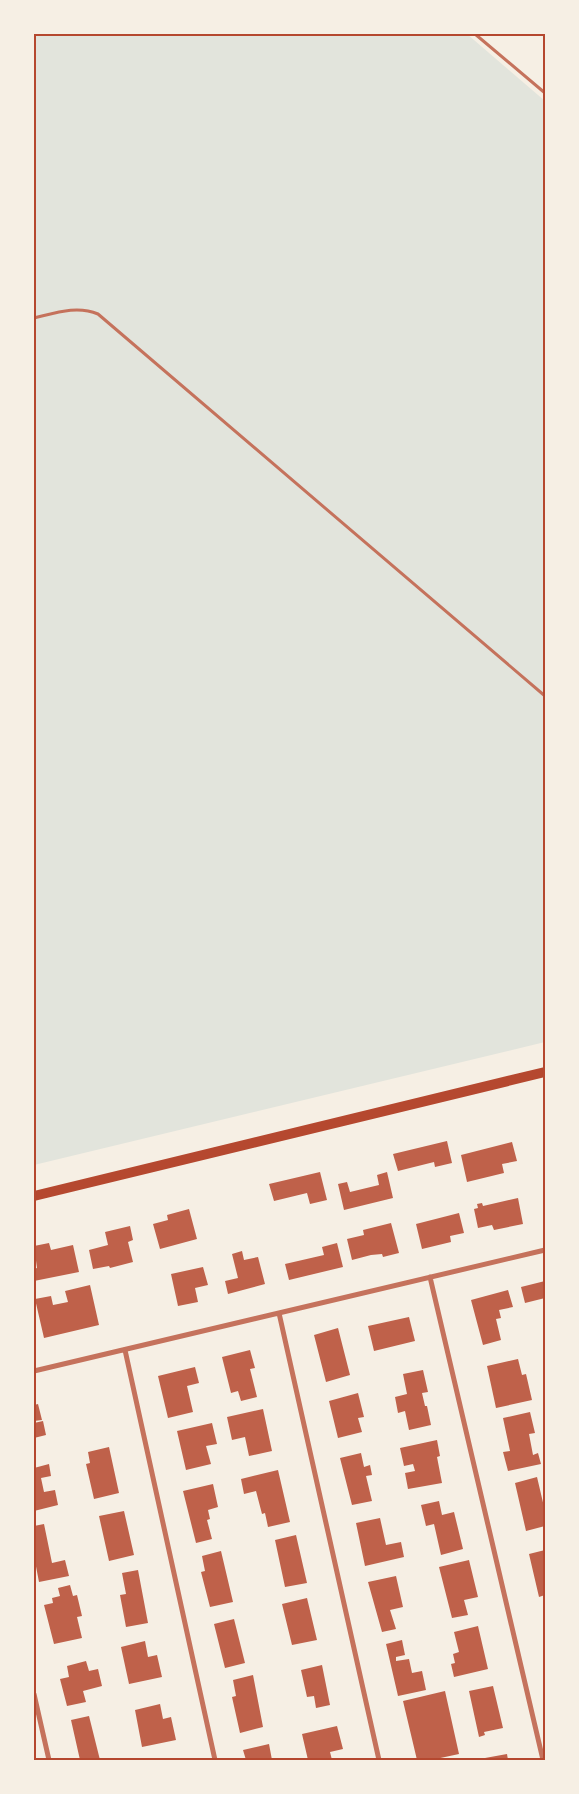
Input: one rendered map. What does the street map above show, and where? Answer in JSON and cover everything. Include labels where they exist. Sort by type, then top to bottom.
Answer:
[{"type":"main road","points":[[34,1196],[545,1072]]},
{"type":"street","points":[[34,1371],[545,1250]]},
{"type":"street","points":[[430,1277],[543,1760]]},
{"type":"street","points":[[279,1313],[378,1760]]},
{"type":"street","points":[[125,1350],[215,1760]]},
{"type":"street","points":[[34,1694],[49,1760]]},
{"type":"lane","points":[[475,34],[545,93]]},
{"type":"lane","points":[[34,318],[76,309],[88,310],[98,314],[545,696]]},
{"type":"shaded area","points":[[34,34],[467,34],[545,101],[545,1042],[34,1165]]},
{"type":"building","points":[[447,1141],[452,1163],[435,1167],[434,1162],[398,1171],[393,1154]]},
{"type":"building","points":[[512,1142],[517,1161],[502,1164],[504,1173],[467,1182],[461,1155]]},
{"type":"building","points":[[320,1172],[327,1200],[310,1204],[307,1193],[274,1201],[269,1184]]},
{"type":"building","points":[[387,1172],[393,1198],[344,1210],[338,1184],[347,1182],[350,1192],[379,1185],[377,1175]]},
{"type":"building","points":[[518,1198],[523,1224],[494,1230],[492,1225],[478,1228],[474,1209],[478,1208],[477,1204],[482,1203],[483,1206]]},
{"type":"building","points":[[189,1209],[197,1239],[160,1249],[153,1224],[168,1220],[167,1215]]},
{"type":"building","points":[[459,1213],[464,1233],[450,1236],[451,1242],[422,1249],[416,1224]]},
{"type":"building","points":[[391,1223],[399,1253],[383,1257],[382,1254],[371,1255],[352,1260],[347,1239],[364,1235],[363,1230]]},
{"type":"building","points":[[130,1226],[133,1240],[128,1242],[133,1262],[110,1268],[109,1266],[93,1269],[89,1250],[108,1245],[105,1232]]},
{"type":"building","points":[[49,1243],[51,1250],[73,1245],[79,1272],[34,1281],[34,1269],[37,1268],[34,1246]]},
{"type":"building","points":[[337,1243],[343,1267],[289,1280],[285,1264],[324,1255],[322,1247]]},
{"type":"building","points":[[242,1251],[244,1260],[258,1257],[265,1284],[228,1294],[225,1281],[238,1278],[232,1254]]},
{"type":"building","points":[[203,1267],[208,1285],[195,1288],[198,1302],[178,1306],[171,1274]]},
{"type":"building","points":[[545,1281],[545,1298],[525,1303],[521,1287]]},
{"type":"building","points":[[90,1285],[99,1325],[44,1338],[35,1299],[51,1296],[53,1305],[68,1302],[65,1291]]},
{"type":"building","points":[[508,1290],[513,1307],[499,1310],[501,1318],[496,1319],[501,1340],[483,1345],[471,1300]]},
{"type":"building","points":[[409,1317],[415,1341],[374,1351],[368,1326]]},
{"type":"building","points":[[338,1328],[350,1375],[326,1382],[314,1335]]},
{"type":"building","points":[[250,1350],[255,1368],[250,1369],[257,1397],[241,1401],[238,1391],[231,1393],[222,1357]]},
{"type":"building","points":[[518,1359],[522,1375],[526,1374],[532,1400],[496,1408],[487,1366]]},
{"type":"building","points":[[195,1367],[199,1383],[187,1386],[193,1412],[168,1418],[158,1376]]},
{"type":"building","points":[[423,1370],[428,1392],[422,1393],[431,1425],[409,1430],[405,1411],[398,1413],[395,1397],[407,1394],[403,1374]]},
{"type":"building","points":[[358,1393],[364,1417],[358,1418],[362,1432],[338,1438],[329,1401]]},
{"type":"building","points":[[38,1404],[42,1420],[34,1421],[34,1405]]},
{"type":"building","points":[[263,1409],[272,1451],[249,1456],[245,1437],[232,1440],[227,1417]]},
{"type":"building","points":[[530,1412],[535,1433],[529,1434],[533,1455],[538,1453],[541,1464],[508,1471],[503,1452],[510,1451],[503,1418]]},
{"type":"building","points":[[43,1421],[46,1435],[34,1438],[34,1423]]},
{"type":"building","points":[[212,1423],[217,1444],[206,1446],[211,1464],[186,1470],[177,1431]]},
{"type":"building","points":[[437,1440],[440,1456],[437,1457],[442,1483],[408,1489],[405,1473],[415,1471],[413,1464],[404,1466],[400,1448]]},
{"type":"building","points":[[109,1447],[119,1493],[94,1499],[86,1464],[90,1463],[88,1452]]},
{"type":"building","points":[[361,1453],[364,1467],[370,1465],[372,1475],[366,1476],[372,1501],[352,1505],[340,1458]]},
{"type":"building","points":[[49,1464],[51,1476],[41,1478],[44,1492],[55,1490],[58,1505],[34,1511],[34,1468]]},
{"type":"building","points":[[278,1470],[290,1522],[268,1527],[265,1513],[262,1514],[256,1491],[244,1494],[241,1479]]},
{"type":"building","points":[[537,1477],[545,1511],[545,1526],[526,1531],[515,1483]]},
{"type":"building","points":[[213,1484],[218,1507],[208,1510],[210,1519],[207,1520],[212,1539],[196,1543],[183,1491]]},
{"type":"building","points":[[439,1501],[442,1515],[454,1512],[463,1549],[441,1555],[434,1524],[426,1526],[421,1505]]},
{"type":"building","points":[[124,1511],[134,1555],[109,1561],[99,1516]]},
{"type":"building","points":[[380,1518],[386,1545],[401,1542],[404,1557],[365,1566],[356,1523]]},
{"type":"building","points":[[44,1524],[52,1563],[65,1560],[69,1576],[39,1582],[34,1556],[34,1526]]},
{"type":"building","points":[[296,1535],[307,1583],[285,1587],[275,1540]]},
{"type":"building","points":[[545,1550],[545,1595],[539,1597],[529,1554]]},
{"type":"building","points":[[221,1551],[233,1602],[210,1607],[201,1572],[205,1571],[202,1556]]},
{"type":"building","points":[[469,1560],[478,1597],[464,1600],[468,1615],[452,1618],[439,1567]]},
{"type":"building","points":[[138,1570],[148,1623],[126,1627],[120,1595],[126,1594],[122,1573]]},
{"type":"building","points":[[396,1576],[403,1607],[390,1610],[396,1629],[382,1632],[368,1582]]},
{"type":"building","points":[[70,1585],[73,1596],[77,1595],[82,1616],[77,1617],[82,1638],[54,1644],[44,1605],[53,1603],[52,1598],[60,1596],[58,1588]]},
{"type":"building","points":[[307,1598],[317,1640],[292,1645],[282,1604]]},
{"type":"building","points":[[234,1619],[245,1663],[225,1668],[214,1624]]},
{"type":"building","points":[[478,1626],[488,1669],[454,1677],[451,1664],[455,1663],[453,1654],[459,1652],[454,1632]]},
{"type":"building","points":[[402,1640],[405,1655],[396,1657],[396,1661],[409,1659],[412,1673],[422,1671],[426,1690],[398,1696],[386,1644]]},
{"type":"building","points":[[145,1641],[148,1657],[157,1655],[162,1677],[129,1684],[121,1647]]},
{"type":"building","points":[[86,1661],[89,1671],[98,1669],[102,1686],[83,1691],[86,1702],[67,1706],[60,1679],[69,1677],[67,1666]]},
{"type":"building","points":[[322,1665],[330,1705],[316,1708],[314,1696],[307,1697],[301,1670]]},
{"type":"building","points":[[253,1675],[263,1727],[240,1733],[232,1697],[236,1696],[233,1680]]},
{"type":"building","points":[[493,1686],[503,1728],[484,1732],[485,1735],[479,1737],[469,1691]]},
{"type":"building","points":[[445,1691],[459,1754],[431,1760],[417,1760],[403,1701]]},
{"type":"building","points":[[160,1704],[163,1719],[171,1717],[176,1740],[142,1747],[135,1710]]},
{"type":"building","points":[[89,1716],[100,1760],[80,1760],[71,1720]]},
{"type":"building","points":[[337,1726],[343,1749],[330,1752],[332,1760],[308,1760],[302,1734]]},
{"type":"building","points":[[269,1744],[272,1760],[246,1760],[243,1750]]},
{"type":"building","points":[[507,1754],[508,1760],[486,1760],[485,1758]]}]
